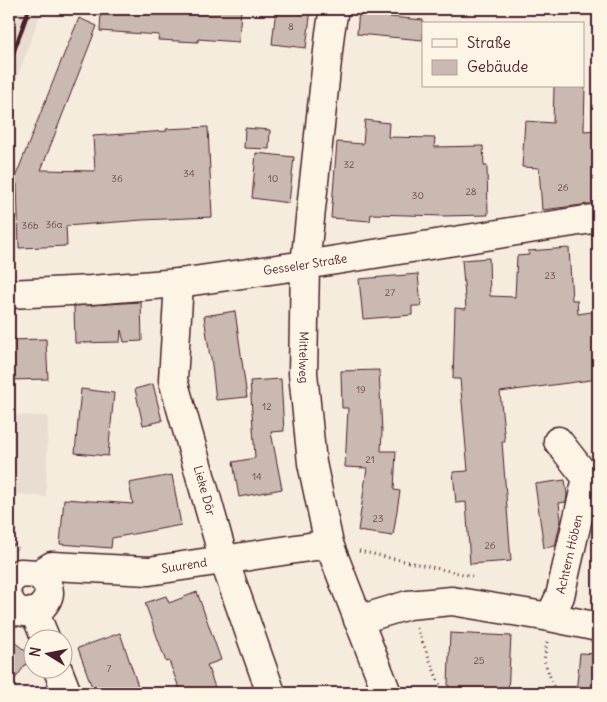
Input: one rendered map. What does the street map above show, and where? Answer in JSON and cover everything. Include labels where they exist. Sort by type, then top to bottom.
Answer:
[{"type":"street","name":"Mittelweg","points":[[334,9],[305,265],[303,373],[312,463],[329,544],[387,693]]},
{"type":"street","name":"Gesseler Straße","points":[[9,294],[179,283],[305,265],[598,218]]},
{"type":"street","name":"Lieke Dör","points":[[179,283],[173,380],[224,560],[270,693]]},
{"type":"street","name":"Achtern Höben","points":[[550,617],[560,596],[588,478],[558,441]]},
{"type":"street","name":"Suurend","points":[[9,583],[20,573],[39,574],[52,566],[149,571],[329,544]]},
{"type":"street","points":[[9,600],[16,611],[35,613],[44,606],[49,593],[47,584],[39,574]]},
{"type":"street","points":[[358,620],[408,604],[452,601],[598,627]]},
{"type":"street","points":[[35,613],[42,630]]},
{"type":"street","points":[[62,680],[67,693]]},
{"type":"path","points":[[329,544],[473,577]]},
{"type":"path","points":[[408,604],[443,693]]},
{"type":"path","points":[[550,617],[544,660],[556,693]]},
{"type":"shaded area","points":[[19,9],[42,9],[9,101],[9,39]]},
{"type":"shaded area","points":[[9,415],[48,416],[46,497],[9,493]]},
{"type":"building","points":[[101,9],[241,9],[239,42],[198,39],[198,42],[158,40],[159,35],[100,31]]},
{"type":"building","points":[[276,9],[311,9],[306,48],[272,44]]},
{"type":"building","points":[[359,9],[391,9],[390,17],[423,20],[422,40],[357,34]]},
{"type":"building","points":[[79,18],[97,26],[41,170],[95,171],[93,136],[208,127],[212,217],[66,226],[67,246],[19,248],[17,184],[13,183]]},
{"type":"building","points":[[585,86],[584,131],[598,130],[598,203],[542,210],[539,168],[522,167],[525,121],[553,123],[554,88],[584,88]]},
{"type":"building","points":[[365,120],[389,123],[388,137],[435,138],[434,147],[483,146],[484,166],[487,166],[488,215],[371,214],[370,221],[331,218],[337,142],[363,144]]},
{"type":"building","points":[[245,128],[270,130],[269,149],[244,148]]},
{"type":"building","points":[[256,153],[294,157],[289,203],[252,198]]},
{"type":"building","points":[[569,248],[572,300],[577,300],[578,314],[598,311],[598,379],[500,392],[505,442],[502,442],[511,561],[470,564],[466,502],[456,503],[453,472],[468,471],[460,379],[453,379],[455,308],[466,309],[462,260],[489,258],[490,296],[515,297],[517,256],[529,255],[528,251]]},
{"type":"building","points":[[418,274],[421,306],[412,306],[412,315],[363,319],[359,279]]},
{"type":"building","points":[[141,302],[142,341],[124,342],[121,330],[120,342],[75,343],[74,306]]},
{"type":"building","points":[[235,311],[247,397],[216,400],[204,316]]},
{"type":"building","points":[[46,339],[48,379],[9,380],[9,340]]},
{"type":"building","points":[[379,370],[381,451],[396,451],[394,490],[400,491],[393,536],[358,531],[367,468],[345,467],[348,408],[342,408],[341,371]]},
{"type":"building","points":[[281,379],[284,431],[271,432],[282,489],[239,497],[233,462],[255,458],[250,381]]},
{"type":"building","points":[[153,384],[162,421],[143,425],[135,389]]},
{"type":"building","points":[[81,389],[114,393],[108,456],[75,453]]},
{"type":"building","points":[[172,475],[181,525],[112,538],[111,548],[60,544],[64,499],[133,504],[129,483]]},
{"type":"building","points":[[565,480],[566,502],[559,503],[561,520],[555,546],[544,548],[535,484]]},
{"type":"building","points":[[197,592],[221,660],[207,665],[217,693],[181,693],[169,661],[166,662],[145,603],[166,596],[169,603]]},
{"type":"building","points":[[120,633],[139,689],[125,693],[94,693],[78,648]]},
{"type":"building","points":[[450,633],[511,636],[508,693],[452,693],[448,684]]},
{"type":"building","points":[[9,638],[22,648],[22,669],[9,687]]},
{"type":"building","points":[[580,653],[598,654],[598,693],[576,693]]},
{"type":"railway","points":[[9,65],[29,9]]}]
